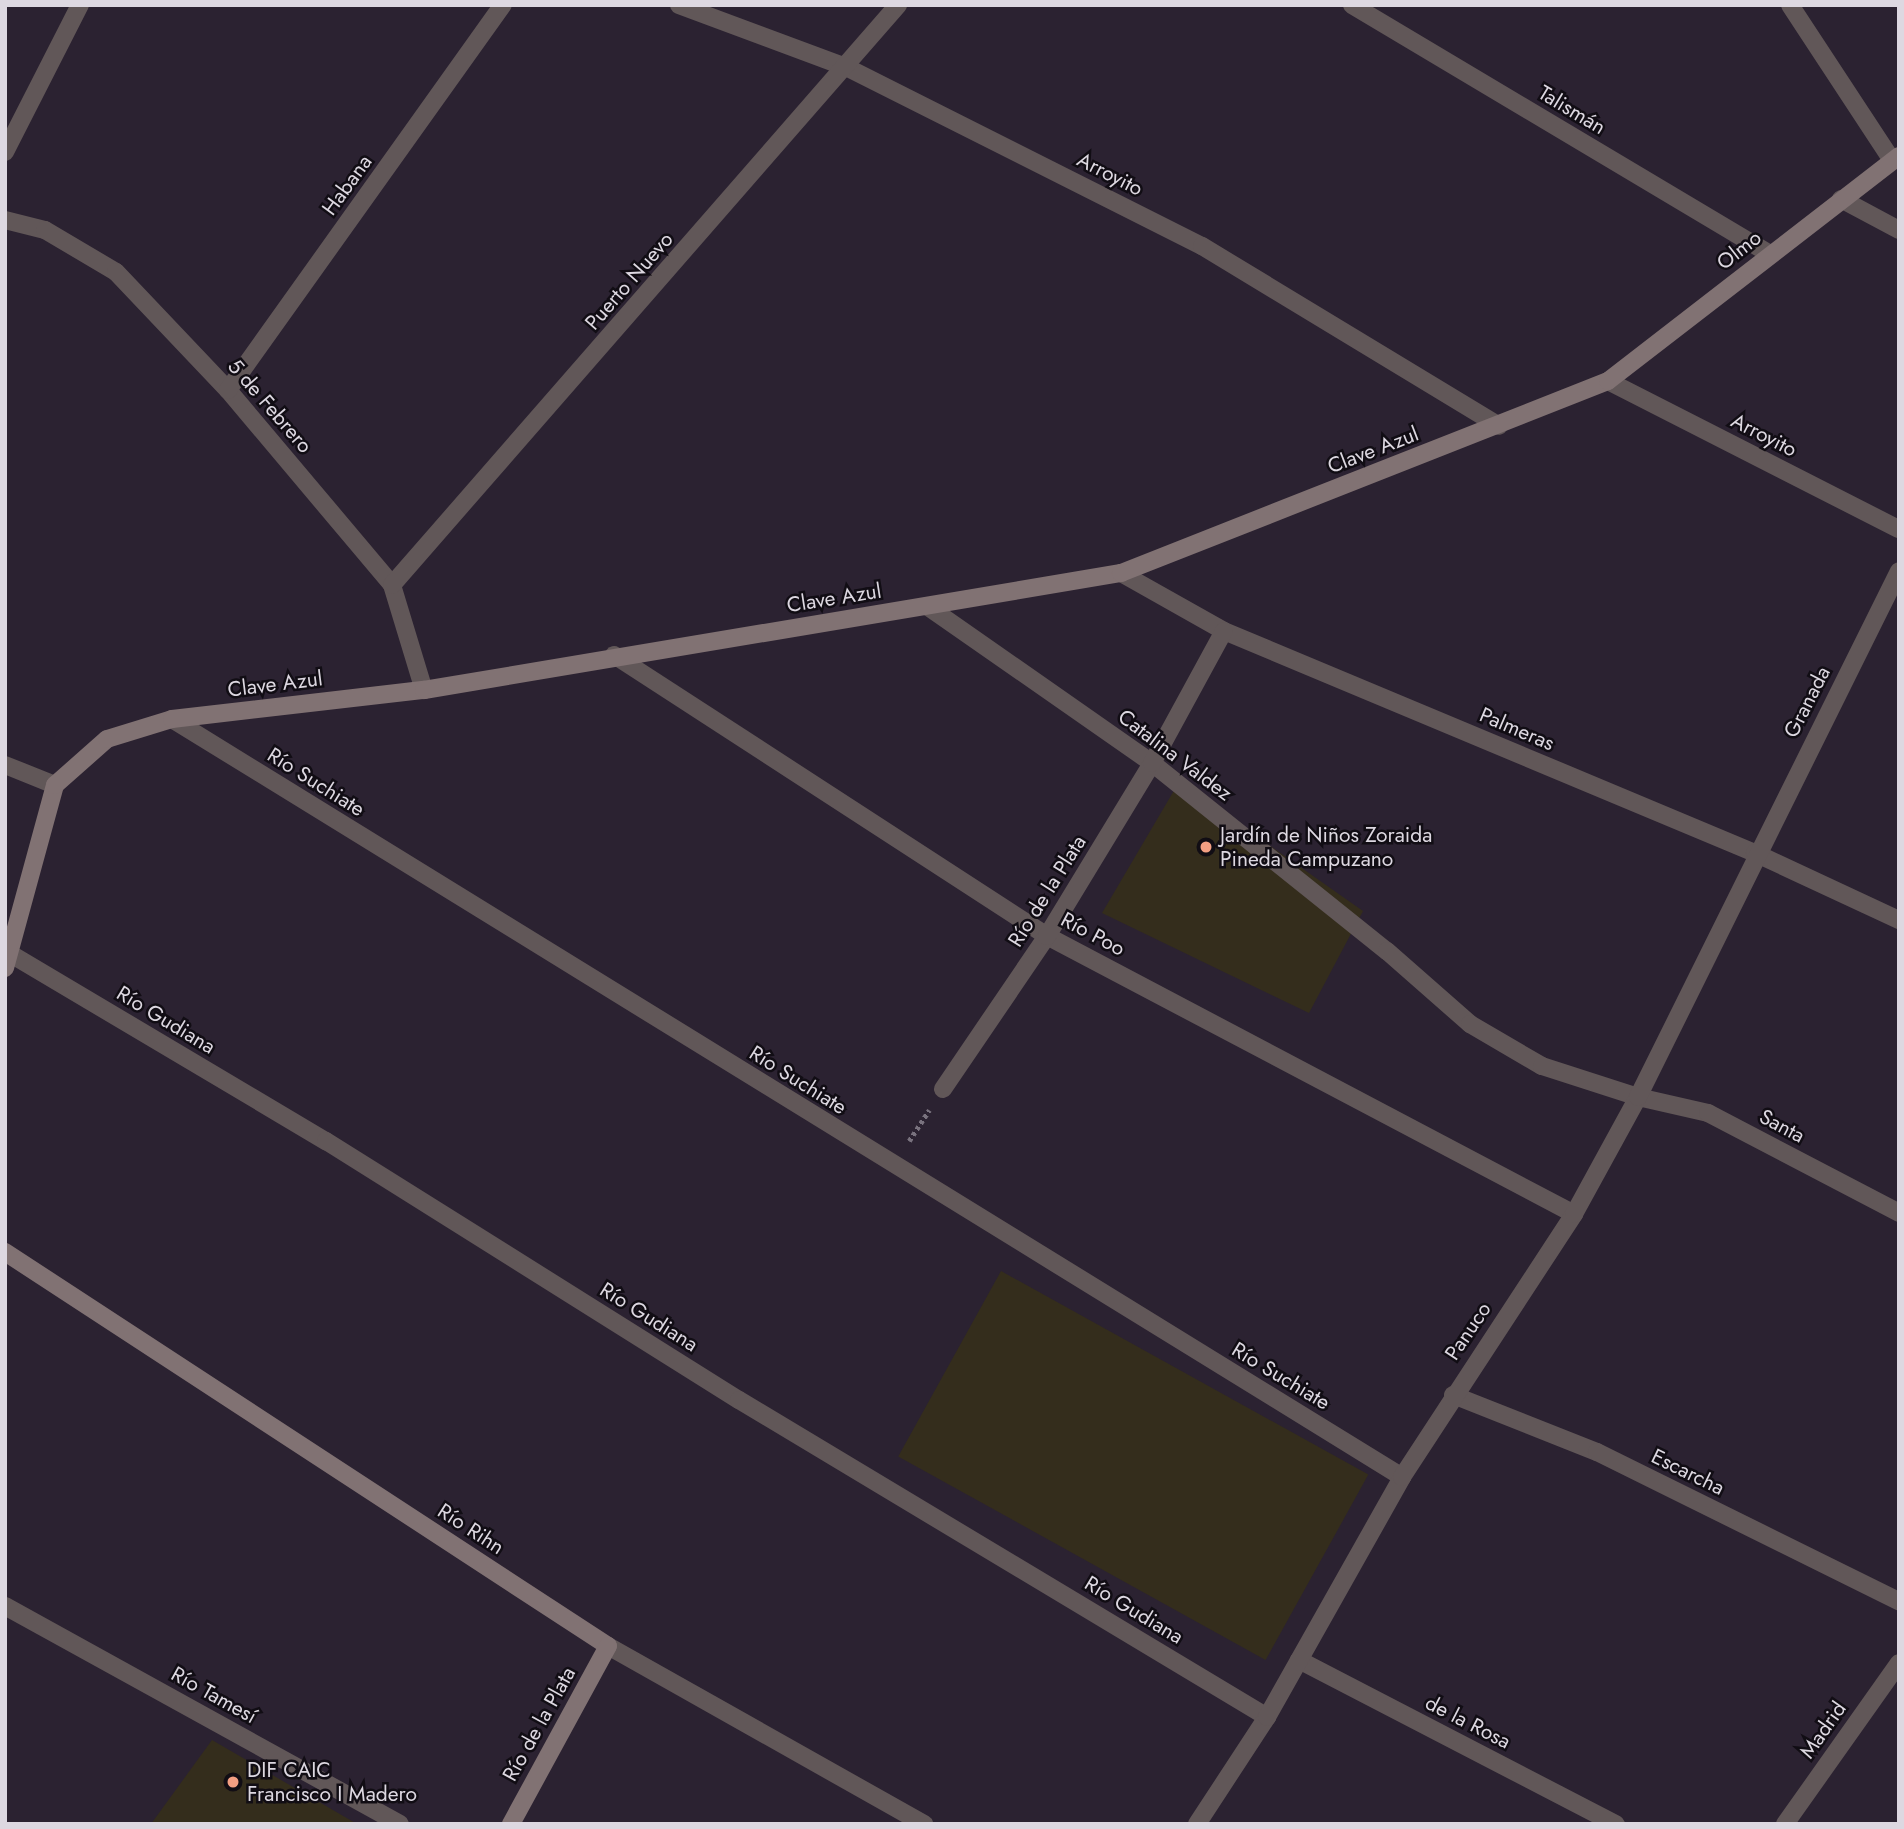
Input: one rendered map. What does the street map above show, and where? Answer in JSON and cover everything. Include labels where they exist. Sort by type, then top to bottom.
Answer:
[{"type":"main road","name":"Olmo","points":[[1608,382],[1769,254],[1896,158]]},
{"type":"main road","name":"Clave Azul","points":[[55,785],[107,739],[172,719],[424,690],[614,655],[1121,573],[1608,382]]},
{"type":"main road","points":[[7,960],[55,785]]},
{"type":"main road","name":"Río Rihn","points":[[5,1252],[608,1646]]},
{"type":"main road","name":"Río de la Plata","points":[[511,1824],[608,1646]]},
{"type":"street","points":[[5,152],[80,5]]},
{"type":"street","name":"Habana","points":[[228,390],[503,5]]},
{"type":"street","name":"Arroyito","points":[[679,5],[848,68],[1202,246],[1499,426]]},
{"type":"street","name":"Puerto Nuevo","points":[[392,585],[848,68],[898,5]]},
{"type":"street","name":"Talismán","points":[[1352,5],[1769,254]]},
{"type":"street","points":[[1790,5],[1896,158]]},
{"type":"street","points":[[1841,199],[1899,230]]},
{"type":"street","name":"5 de Febrero","points":[[5,220],[45,230],[116,272],[228,390],[392,585],[424,690]]},
{"type":"street","name":"Arroyito","points":[[1608,382],[1899,529]]},
{"type":"street","name":"Granada","points":[[1755,853],[1899,571]]},
{"type":"street","name":"Palmeras","points":[[1121,573],[1224,631],[1755,853],[1899,920]]},
{"type":"street","name":"Catalina Valdez","points":[[928,606],[1152,763],[1387,951],[1470,1024],[1542,1066],[1638,1097]]},
{"type":"street","name":"Río de la Plata","points":[[943,1089],[1047,936],[1152,763],[1224,631]]},
{"type":"street","name":"Río Poo","points":[[614,655],[1047,936],[1574,1213]]},
{"type":"street","name":"Río Suchiate","points":[[172,719],[892,1166],[1402,1477]]},
{"type":"street","points":[[5,765],[55,785]]},
{"type":"street","name":"Panuco","points":[[1198,1824],[1268,1717],[1402,1477],[1452,1395],[1574,1213],[1638,1097],[1755,853]]},
{"type":"street","name":"Río Gudiana","points":[[7,960],[326,1141],[739,1400],[1268,1717]]},
{"type":"street","name":"Santa","points":[[1638,1097],[1709,1113],[1899,1213]]},
{"type":"street","name":"Escarcha","points":[[1452,1395],[1597,1452],[1899,1601]]},
{"type":"street","name":"Río Tamesí","points":[[5,1606],[400,1824]]},
{"type":"street","name":"Río Rihn","points":[[608,1646],[923,1824]]},
{"type":"street","name":"de la Rosa","points":[[1299,1660],[1616,1824]]},
{"type":"street","name":"Madrid","points":[[1785,1824],[1899,1663]]},
{"type":"path","points":[[892,1166],[943,1089]]},
{"type":"shaded area","name":"Jardín de Niños Zoraida Pineda Campuzano","points":[[1179,782],[1363,911],[1309,1013],[1102,913]]},
{"type":"shaded area","points":[[1001,1271],[1368,1475],[1266,1660],[898,1456]]},
{"type":"shaded area","name":"DIF CAIC Francisco I Madero","points":[[212,1740],[357,1824],[151,1824]]},
{"type":"place","name":"Jardín de Niños Zoraida Pineda Campuzano","points":[[1206,847]]},
{"type":"place","name":"DIF CAIC Francisco I Madero","points":[[233,1782]]}]
